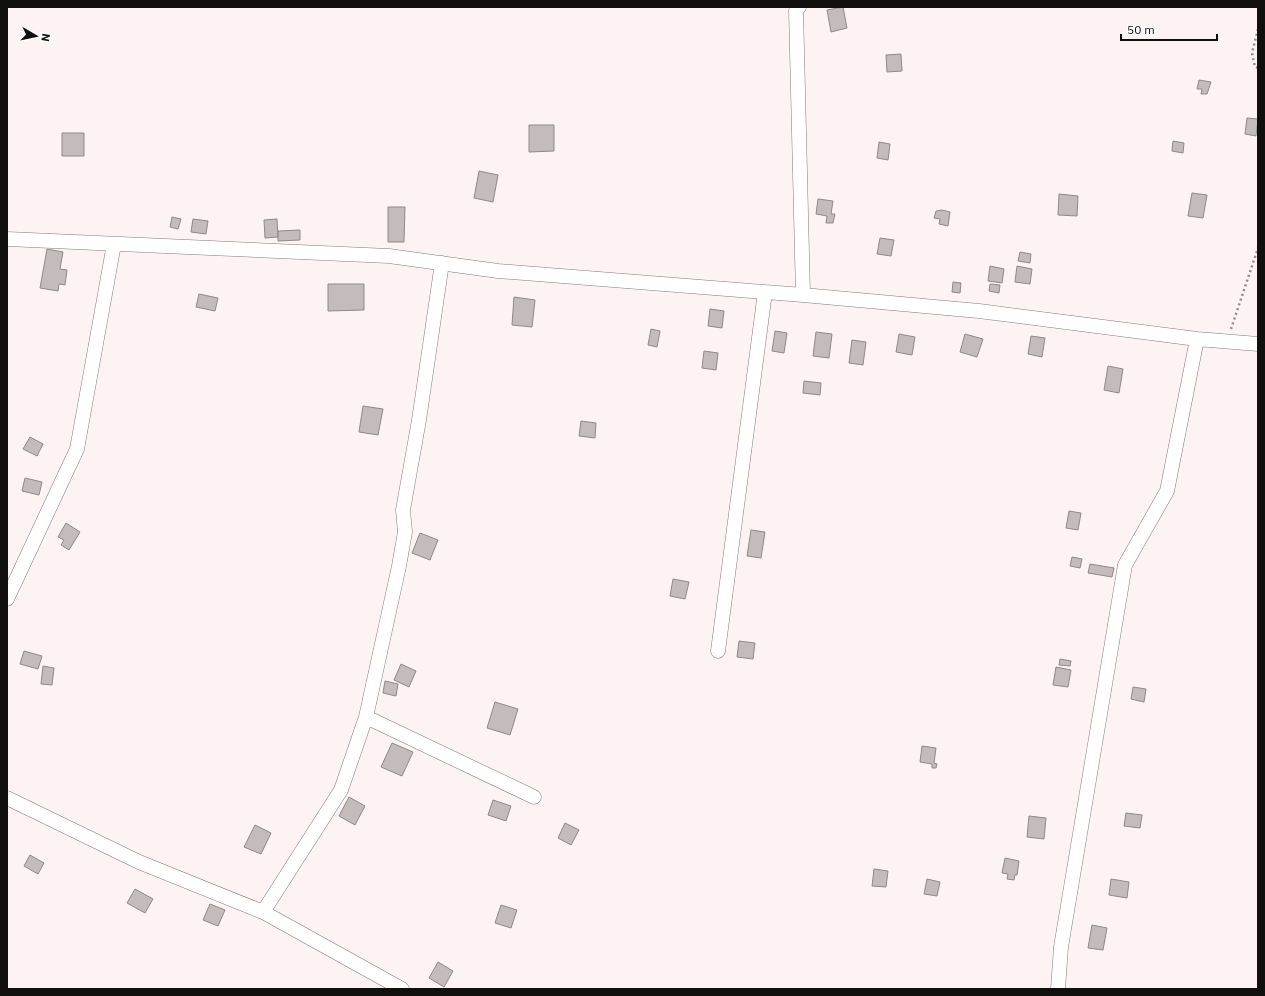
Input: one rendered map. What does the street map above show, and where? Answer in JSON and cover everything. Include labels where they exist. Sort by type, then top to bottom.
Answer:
[{"type":"street","points":[[799,7],[796,10],[803,294]]},
{"type":"street","points":[[7,239],[389,256],[498,271],[803,294],[979,311],[1197,339],[1258,344]]},
{"type":"street","points":[[7,599],[77,449],[114,244]]},
{"type":"street","points":[[263,912],[341,790],[366,717],[405,532],[403,510],[419,420],[442,263]]},
{"type":"street","points":[[718,651],[765,292]]},
{"type":"street","points":[[1058,989],[1061,947],[1125,565],[1167,491],[1197,339]]},
{"type":"street","points":[[366,717],[534,797]]},
{"type":"street","points":[[7,798],[139,862],[263,912],[402,989]]},
{"type":"path","points":[[1258,29],[1252,53],[1258,68]]},
{"type":"path","points":[[1227,342],[1258,248]]},
{"type":"building","points":[[843,7],[847,28],[831,32],[827,10]]},
{"type":"building","points":[[901,54],[902,71],[887,72],[886,55]]},
{"type":"building","points":[[1199,80],[1211,82],[1207,94],[1201,94],[1202,89],[1197,89]]},
{"type":"building","points":[[1247,118],[1258,119],[1256,136],[1245,134]]},
{"type":"building","points":[[529,125],[554,125],[554,151],[529,152]]},
{"type":"building","points":[[62,133],[84,133],[84,156],[62,156]]},
{"type":"building","points":[[1173,141],[1184,143],[1183,153],[1172,151]]},
{"type":"building","points":[[879,142],[890,144],[888,160],[877,158]]},
{"type":"building","points":[[479,171],[498,175],[493,202],[474,198]]},
{"type":"building","points":[[1192,193],[1207,195],[1203,218],[1188,216]]},
{"type":"building","points":[[1059,194],[1078,196],[1077,216],[1058,215]]},
{"type":"building","points":[[818,199],[833,201],[831,214],[835,214],[833,223],[826,223],[827,216],[816,214]]},
{"type":"building","points":[[388,207],[405,207],[404,242],[388,242]]},
{"type":"building","points":[[942,210],[950,212],[948,226],[939,224],[940,219],[934,218],[936,211]]},
{"type":"building","points":[[172,217],[181,219],[178,229],[170,227]]},
{"type":"building","points":[[193,219],[208,221],[206,234],[191,232]]},
{"type":"building","points":[[277,219],[278,237],[265,238],[264,220]]},
{"type":"building","points":[[300,230],[300,240],[278,241],[278,231]]},
{"type":"building","points":[[880,238],[894,240],[891,256],[877,254]]},
{"type":"building","points":[[47,249],[63,252],[60,269],[67,270],[65,285],[59,284],[58,291],[40,288]]},
{"type":"building","points":[[1020,252],[1031,254],[1030,263],[1018,261]]},
{"type":"building","points":[[990,266],[1004,269],[1002,283],[988,281]]},
{"type":"building","points":[[1017,266],[1032,269],[1030,284],[1015,282]]},
{"type":"building","points":[[953,282],[961,283],[960,293],[952,292]]},
{"type":"building","points":[[328,284],[364,284],[364,310],[328,311]]},
{"type":"building","points":[[990,284],[1000,285],[999,293],[989,291]]},
{"type":"building","points":[[199,294],[218,298],[215,311],[196,307]]},
{"type":"building","points":[[514,297],[535,300],[532,327],[512,325]]},
{"type":"building","points":[[710,309],[724,311],[722,328],[708,326]]},
{"type":"building","points":[[651,329],[660,331],[657,347],[648,345]]},
{"type":"building","points":[[775,331],[787,333],[784,353],[772,351]]},
{"type":"building","points":[[816,332],[832,334],[829,358],[813,356]]},
{"type":"building","points":[[899,334],[915,337],[912,355],[896,352]]},
{"type":"building","points":[[965,334],[983,339],[977,357],[960,352]]},
{"type":"building","points":[[1031,336],[1045,338],[1042,357],[1028,354]]},
{"type":"building","points":[[852,340],[866,342],[863,365],[849,363]]},
{"type":"building","points":[[704,351],[718,353],[716,370],[702,368]]},
{"type":"building","points":[[1108,366],[1123,369],[1119,393],[1104,390]]},
{"type":"building","points":[[804,381],[821,383],[820,395],[803,393]]},
{"type":"building","points":[[363,406],[383,409],[378,435],[359,432]]},
{"type":"building","points":[[581,421],[596,423],[595,438],[579,436]]},
{"type":"building","points":[[30,437],[43,444],[37,456],[23,449]]},
{"type":"building","points":[[25,478],[42,482],[39,495],[22,491]]},
{"type":"building","points":[[1069,511],[1081,513],[1078,530],[1066,528]]},
{"type":"building","points":[[66,523],[80,532],[69,550],[61,545],[64,540],[58,537]]},
{"type":"building","points":[[751,530],[765,532],[761,558],[747,556]]},
{"type":"building","points":[[420,533],[438,540],[430,560],[412,553]]},
{"type":"building","points":[[1072,557],[1082,559],[1080,568],[1070,566]]},
{"type":"building","points":[[1090,564],[1114,568],[1112,577],[1088,573]]},
{"type":"building","points":[[673,579],[689,582],[685,599],[670,596]]},
{"type":"building","points":[[739,641],[755,643],[753,659],[737,657]]},
{"type":"building","points":[[24,651],[42,656],[38,669],[20,664]]},
{"type":"building","points":[[1060,659],[1071,661],[1070,666],[1059,665]]},
{"type":"building","points":[[401,664],[416,671],[409,687],[394,680]]},
{"type":"building","points":[[43,666],[54,668],[52,685],[41,684]]},
{"type":"building","points":[[1056,667],[1071,670],[1068,687],[1053,685]]},
{"type":"building","points":[[385,681],[398,684],[396,696],[383,693]]},
{"type":"building","points":[[1133,687],[1146,689],[1144,702],[1131,699]]},
{"type":"building","points":[[495,702],[518,709],[510,735],[487,728]]},
{"type":"building","points":[[392,743],[413,752],[402,776],[381,767]]},
{"type":"building","points":[[922,746],[936,748],[934,763],[937,764],[936,768],[932,768],[932,764],[920,762]]},
{"type":"building","points":[[349,797],[365,806],[355,825],[339,816]]},
{"type":"building","points":[[493,800],[511,806],[506,821],[488,815]]},
{"type":"building","points":[[1126,813],[1142,815],[1140,828],[1124,826]]},
{"type":"building","points":[[1029,816],[1046,818],[1044,839],[1027,837]]},
{"type":"building","points":[[565,823],[579,830],[571,845],[558,838]]},
{"type":"building","points":[[255,825],[271,833],[261,854],[244,847]]},
{"type":"building","points":[[30,855],[44,863],[38,874],[24,866]]},
{"type":"building","points":[[1005,858],[1019,861],[1017,875],[1015,875],[1014,880],[1007,879],[1008,874],[1002,873]]},
{"type":"building","points":[[874,869],[888,871],[886,887],[872,886]]},
{"type":"building","points":[[927,879],[940,882],[937,896],[924,894]]},
{"type":"building","points":[[1111,879],[1129,882],[1127,898],[1109,895]]},
{"type":"building","points":[[135,889],[153,899],[145,913],[127,903]]},
{"type":"building","points":[[210,904],[225,910],[218,926],[203,920]]},
{"type":"building","points":[[501,905],[517,910],[511,928],[495,923]]},
{"type":"building","points":[[1092,925],[1107,928],[1103,950],[1088,948]]},
{"type":"building","points":[[438,962],[453,971],[444,987],[429,978]]}]
